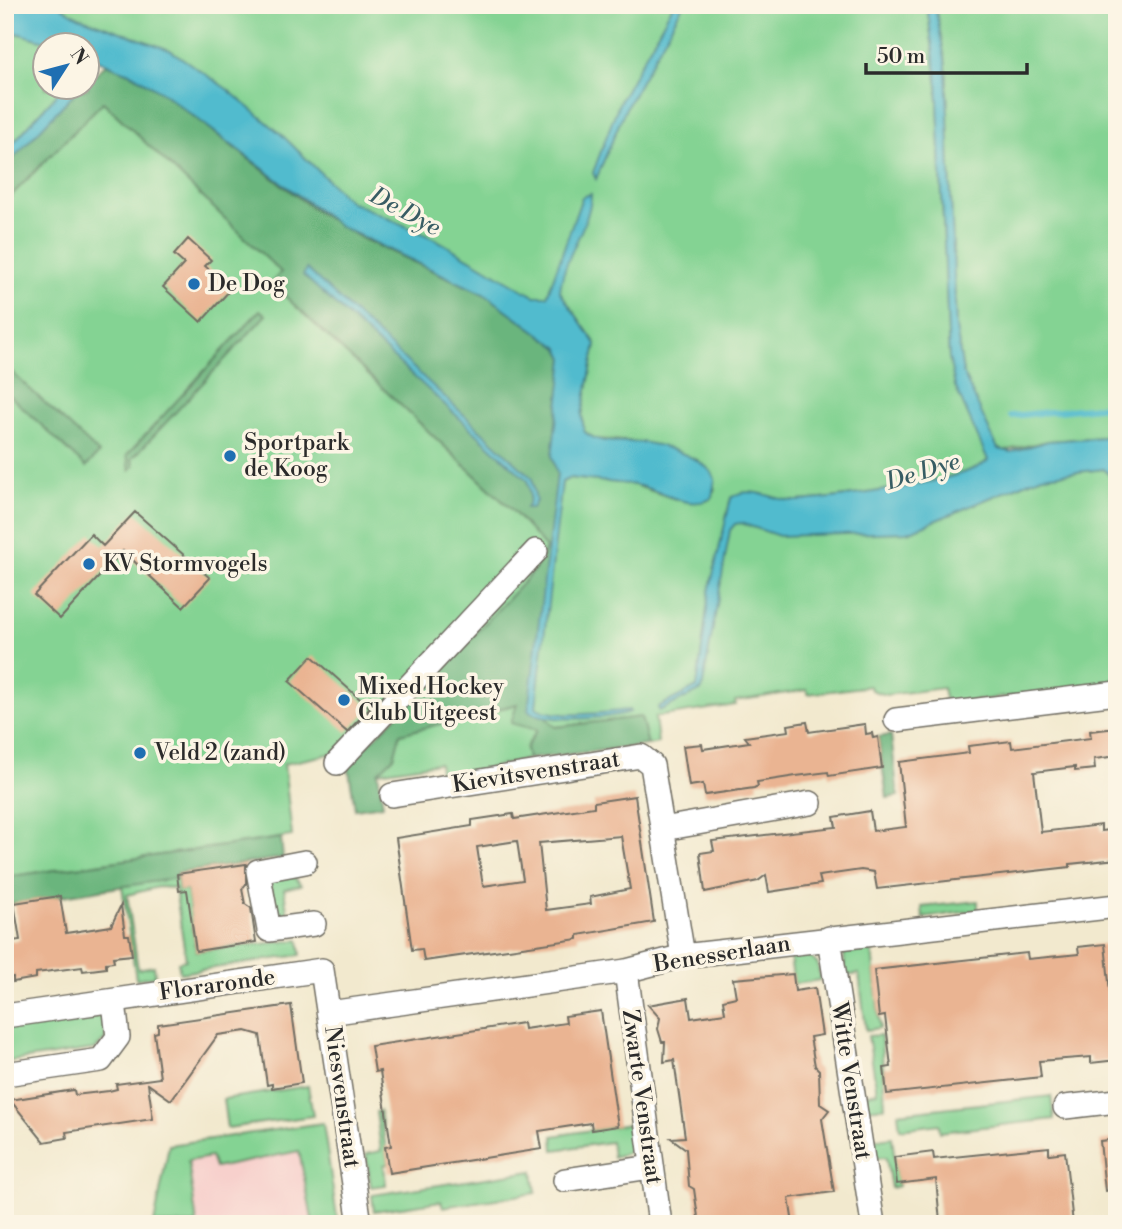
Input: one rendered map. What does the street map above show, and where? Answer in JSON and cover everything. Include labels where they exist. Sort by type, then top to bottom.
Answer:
[{"type":"street","points":[[337,763],[536,551]]},
{"type":"street","points":[[896,720],[1117,693]]},
{"type":"street","name":"Kievitsvenstraat","points":[[392,795],[642,756],[652,765],[683,956]]},
{"type":"street","points":[[663,830],[810,803]]},
{"type":"street","points":[[305,862],[258,871],[269,930],[314,924]]},
{"type":"street","name":"Benesserlaan","points":[[330,1013],[626,971],[683,956],[1117,906]]},
{"type":"street","name":"Witte Venstraat","points":[[829,938],[873,1224]]},
{"type":"street","name":"Floraronde","points":[[5,1016],[322,970]]},
{"type":"street","name":"Niesvenstraat","points":[[322,970],[360,1224]]},
{"type":"street","name":"Zwarte Venstraat","points":[[626,971],[660,1224]]},
{"type":"street","points":[[5,1074],[101,1059],[118,1037],[114,1002]]},
{"type":"street","points":[[1065,1107],[1117,1101]]},
{"type":"street","points":[[565,1180],[651,1167]]},
{"type":"shaded area","points":[[302,1144],[314,1224],[198,1224],[187,1161]]},
{"type":"green space","points":[[39,5],[927,5],[937,80],[949,358],[988,460],[976,468],[955,475],[866,493],[795,501],[731,498],[726,518],[821,533],[908,532],[1042,476],[1104,469],[1113,480],[1117,479],[1117,684],[946,704],[943,688],[886,695],[871,690],[870,686],[808,694],[807,690],[735,701],[736,705],[655,717],[658,743],[648,745],[641,717],[555,727],[533,705],[562,482],[570,478],[631,484],[678,500],[706,501],[712,498],[715,489],[698,460],[640,442],[595,439],[584,431],[582,415],[596,344],[560,292],[545,310],[313,198],[102,49],[102,32],[77,32]]},
{"type":"green space","points":[[935,5],[1117,5],[1117,436],[1048,441],[1003,451],[998,449],[963,373],[956,327],[946,65]]},
{"type":"green space","points":[[6,30],[32,37],[32,102],[50,102],[5,152]]},
{"type":"green space","points":[[106,64],[134,75],[163,93],[320,214],[363,239],[486,295],[559,348],[564,358],[552,456],[557,473],[533,705],[555,727],[641,717],[648,745],[528,759],[526,748],[537,730],[511,723],[517,704],[400,734],[394,757],[378,772],[383,805],[355,809],[348,764],[420,693],[534,571],[546,548],[512,510],[287,298],[273,281],[281,272],[103,102],[5,202],[5,167],[66,102],[102,102],[102,68]]},
{"type":"green space","name":"Sportpark de Koog","points":[[102,101],[282,273],[273,281],[287,298],[512,510],[547,548],[534,571],[420,693],[334,753],[284,764],[292,836],[5,877],[5,202]]},
{"type":"green space","points":[[260,310],[266,315],[132,459],[134,466],[130,470],[127,455]]},
{"type":"green space","points":[[5,366],[99,453],[86,467],[5,391]]},
{"type":"green space","points":[[518,704],[537,730],[526,748],[528,759],[441,779],[439,763],[378,772],[394,757],[400,734]]},
{"type":"green space","points":[[891,735],[898,796],[887,798],[878,737]]},
{"type":"green space","points":[[281,838],[283,858],[177,873],[177,878],[5,905],[5,877]]},
{"type":"green space","points":[[292,874],[301,885],[284,889],[288,918],[277,918],[269,880]]},
{"type":"green space","points":[[177,878],[179,891],[187,890],[196,951],[299,940],[301,955],[180,973],[178,962],[186,960],[175,888],[158,887],[127,895],[138,969],[154,966],[155,976],[136,979],[122,886]]},
{"type":"green space","points":[[978,901],[978,910],[923,918],[922,907]]},
{"type":"green space","points":[[872,950],[880,1028],[866,1030],[859,974],[845,976],[844,953]]},
{"type":"green space","points":[[807,955],[818,964],[820,980],[794,984],[790,957]]},
{"type":"green space","points":[[89,1010],[102,1017],[106,1028],[105,1040],[95,1049],[5,1062],[5,1023]]},
{"type":"green space","points":[[881,1035],[885,1107],[865,1109],[863,1095],[877,1092],[868,1036]]},
{"type":"green space","points":[[308,1086],[313,1116],[227,1128],[223,1099]]},
{"type":"green space","points":[[1051,1096],[1054,1119],[940,1132],[939,1124],[900,1129],[898,1113]]},
{"type":"green space","points":[[380,1111],[388,1164],[384,1165],[386,1185],[371,1187],[366,1154],[381,1151],[376,1112]]},
{"type":"green space","points":[[323,1123],[338,1224],[313,1224],[299,1151],[215,1168],[211,1157],[188,1161],[197,1224],[154,1224],[169,1145]]},
{"type":"green space","points":[[630,1124],[631,1146],[627,1153],[613,1157],[611,1142],[554,1150],[553,1136]]},
{"type":"green space","points":[[892,1137],[898,1186],[891,1188],[886,1157],[873,1158],[869,1140]]},
{"type":"green space","points":[[533,1171],[536,1193],[443,1207],[441,1201],[374,1211],[372,1195]]},
{"type":"water","points":[[5,5],[58,5],[79,17],[170,50],[227,89],[281,134],[349,201],[437,240],[534,296],[547,296],[582,197],[591,194],[590,206],[566,267],[560,292],[596,344],[582,415],[584,431],[602,440],[646,443],[681,453],[703,464],[715,479],[712,498],[703,502],[683,501],[635,485],[570,478],[562,482],[536,707],[544,711],[567,714],[630,712],[593,718],[562,718],[548,717],[528,710],[557,474],[552,456],[564,358],[559,348],[486,295],[339,226],[163,93],[134,75],[102,62],[102,32],[32,32],[32,37],[5,30]]},
{"type":"water","points":[[673,5],[683,5],[625,110],[596,179],[593,173],[619,103]]},
{"type":"water","points":[[927,5],[935,5],[946,65],[956,327],[963,373],[998,449],[1011,452],[1048,441],[1117,436],[1117,479],[1114,480],[1104,469],[1042,476],[908,532],[779,536],[741,523],[735,524],[730,530],[702,690],[659,711],[658,707],[697,687],[709,592],[731,498],[745,492],[794,501],[864,494],[954,475],[976,468],[988,460],[955,386],[949,358],[937,80]]},
{"type":"water","points":[[50,102],[66,102],[5,167],[5,152]]},
{"type":"water","points":[[307,269],[532,478],[536,501],[532,508],[526,508],[530,495],[527,480],[303,275]]},
{"type":"building","points":[[188,239],[211,260],[205,266],[231,289],[201,322],[163,287],[184,264],[174,255]]},
{"type":"building","points":[[135,512],[210,578],[183,607],[123,551],[60,619],[34,595],[91,534],[103,546]]},
{"type":"building","points":[[312,656],[370,708],[347,732],[289,681]]},
{"type":"building","points":[[807,722],[809,732],[865,724],[866,734],[872,733],[873,738],[878,737],[882,768],[829,776],[828,772],[796,776],[757,782],[758,786],[754,788],[705,795],[703,784],[689,786],[683,746],[702,744],[703,749],[749,742],[745,737],[789,731],[788,725]]},
{"type":"building","points":[[1117,728],[1117,756],[1094,759],[1095,769],[1075,771],[1075,767],[1034,772],[1041,832],[1101,825],[1101,831],[1117,829],[1117,859],[1070,864],[1070,867],[877,889],[874,872],[861,870],[819,876],[821,884],[769,892],[766,875],[758,881],[705,892],[700,853],[714,851],[712,841],[836,827],[834,817],[870,811],[873,831],[906,827],[899,762],[969,753],[968,746],[1011,741],[1012,748],[1091,738],[1090,731]]},
{"type":"building","points":[[635,796],[654,922],[578,935],[578,939],[424,961],[422,949],[412,950],[396,838],[472,826],[472,820],[513,814],[514,819],[594,807],[594,802]],"holes":[[[621,836],[630,889],[590,897],[591,904],[546,910],[539,843]],[[517,841],[523,880],[483,886],[477,847]]]},
{"type":"building","points":[[246,864],[246,884],[242,889],[245,904],[251,908],[256,942],[196,951],[187,890],[179,891],[177,874]]},
{"type":"building","points":[[60,896],[66,933],[111,926],[121,905],[125,935],[129,935],[132,955],[113,957],[114,962],[106,963],[106,968],[83,971],[82,967],[36,973],[36,978],[13,982],[13,977],[5,978],[5,942],[20,940],[14,903]]},
{"type":"building","points":[[1105,944],[1117,1060],[1091,1063],[1091,1057],[1039,1061],[1041,1077],[887,1094],[884,1068],[891,1067],[885,1016],[879,1017],[874,970],[1027,953],[1028,959],[1079,954],[1078,947]]},
{"type":"building","points":[[793,974],[795,991],[815,988],[822,1035],[810,1037],[815,1066],[819,1070],[820,1104],[829,1110],[822,1119],[834,1192],[789,1198],[793,1224],[699,1224],[694,1189],[689,1186],[686,1149],[671,1138],[685,1137],[674,1060],[664,1062],[665,1042],[662,1042],[658,1029],[660,1018],[648,1005],[688,998],[691,1018],[725,1013],[723,1000],[736,997],[733,979]]},
{"type":"building","points":[[291,1005],[302,1083],[272,1088],[272,1084],[267,1085],[260,1035],[246,1031],[218,1035],[171,1100],[148,1084],[153,1119],[66,1132],[67,1138],[44,1142],[10,1100],[74,1090],[75,1095],[109,1091],[117,1089],[116,1084],[160,1078],[154,1033],[158,1032],[158,1024]]},
{"type":"building","points":[[601,1011],[618,1126],[592,1130],[591,1123],[539,1131],[542,1149],[389,1173],[385,1147],[391,1146],[380,1071],[375,1072],[371,1046],[523,1023],[524,1029],[566,1023],[565,1016]]},
{"type":"building","points":[[1117,1139],[1117,1190],[1105,1191],[1100,1141]]},
{"type":"building","points":[[1049,1147],[1049,1154],[1065,1152],[1073,1224],[1000,1224],[1000,1218],[947,1224],[947,1221],[940,1222],[936,1179],[897,1184],[894,1157],[933,1152],[934,1159]]},
{"type":"waterway","points":[[1011,416],[1117,405]]},
{"type":"place","name":"De Dog","points":[[194,284]]},
{"type":"place","name":"Sportpark de Koog","points":[[230,456]]},
{"type":"place","name":"KV Stormvogels","points":[[89,564]]},
{"type":"place","name":"Mixed Hockey Club Uitgeest","points":[[344,700]]},
{"type":"place","name":"Veld 2 (zand)","points":[[140,753]]},
{"type":"water label","name":"De Dye","points":[[405,212]]},
{"type":"water label","name":"De Dye","points":[[923,472]]}]
